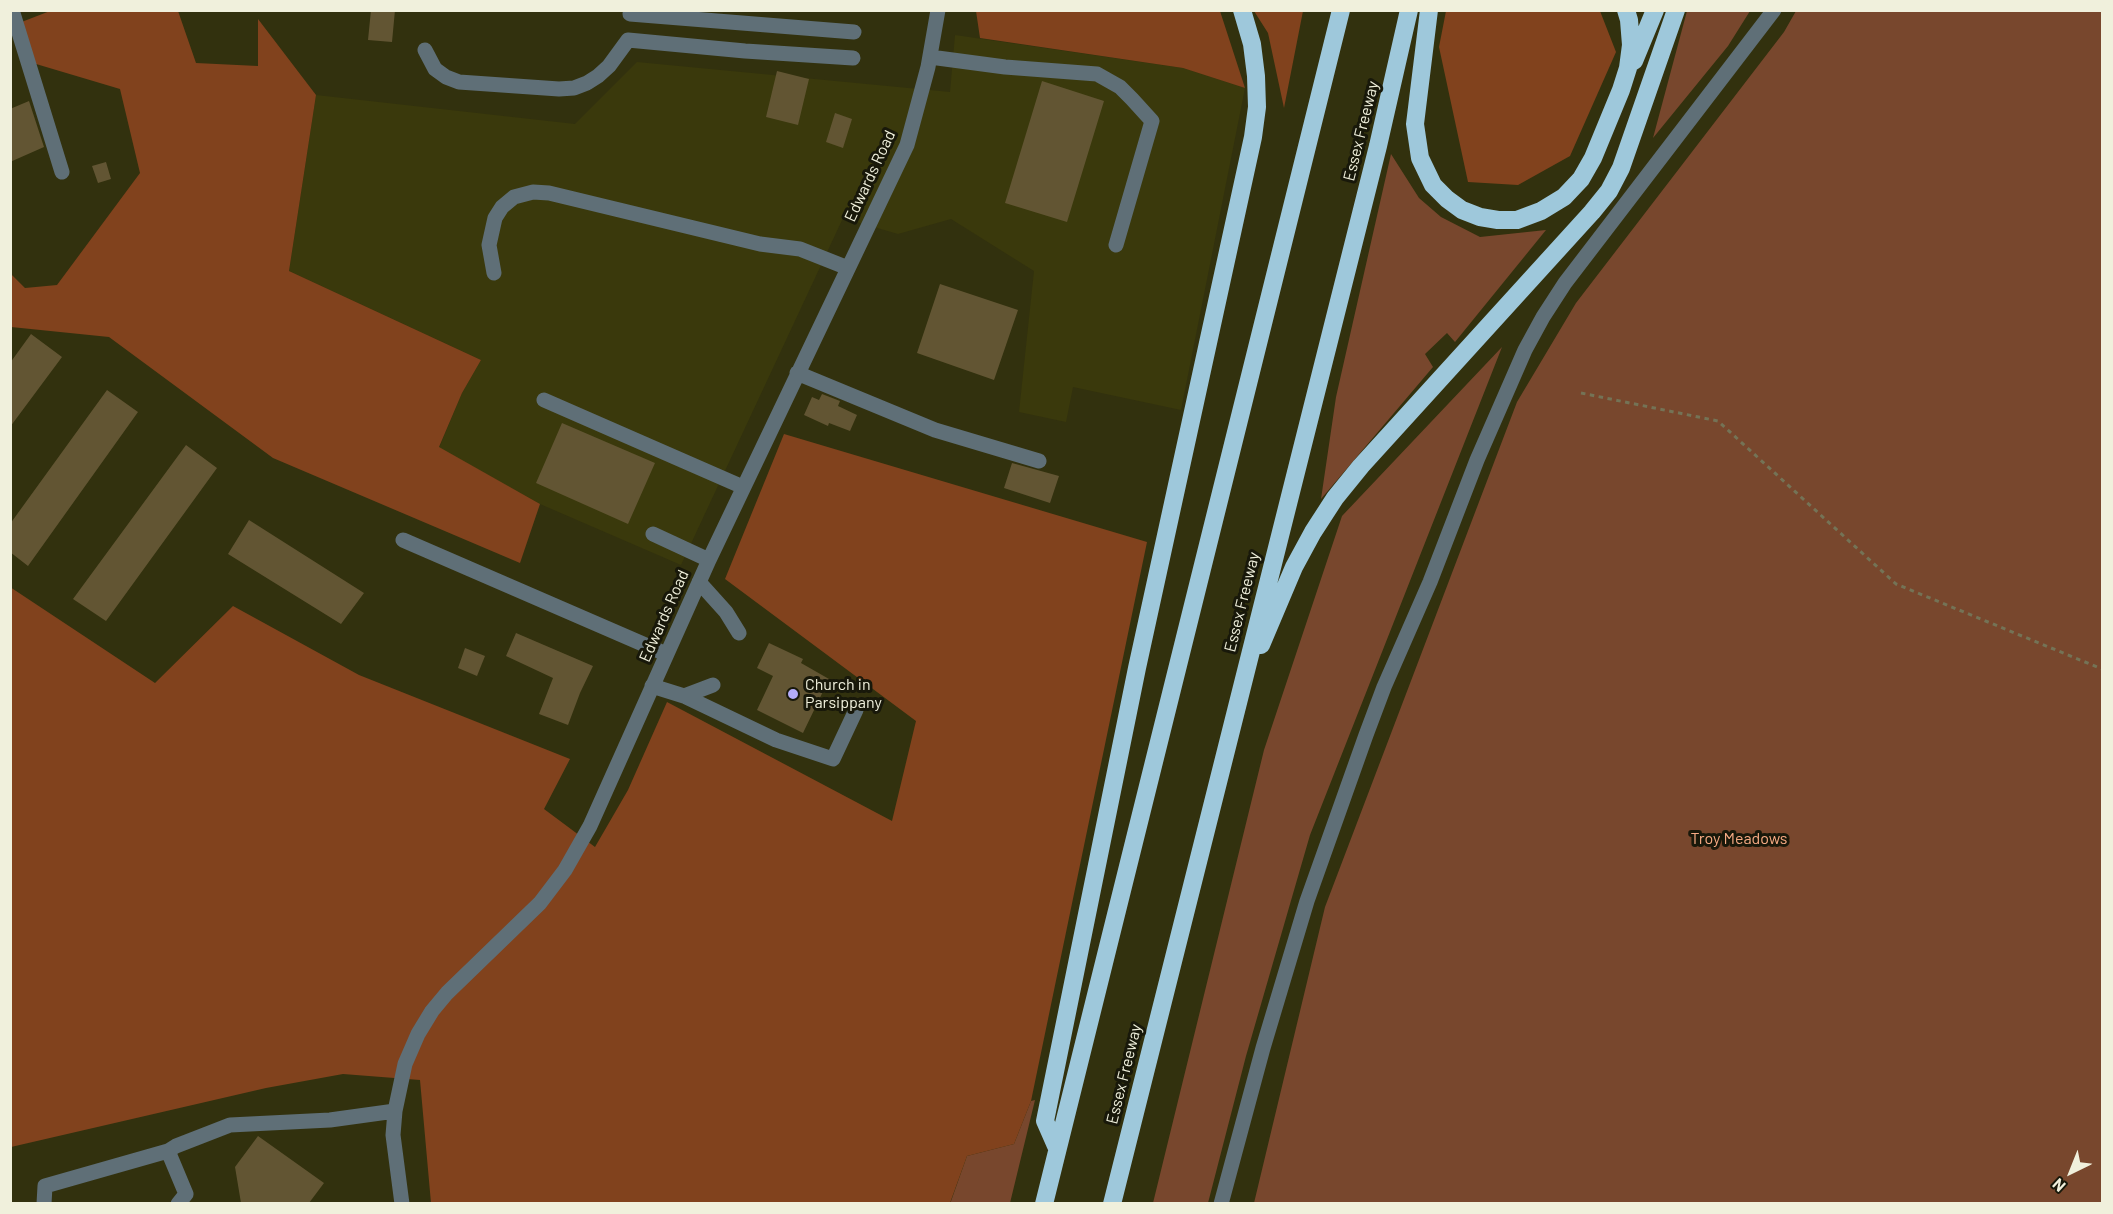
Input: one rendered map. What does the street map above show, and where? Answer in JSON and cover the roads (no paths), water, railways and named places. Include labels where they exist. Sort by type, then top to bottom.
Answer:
[{"type":"highway","points":[[1056,1146],[1046,1120],[1140,657],[1253,137],[1257,107],[1256,76],[1252,44],[1242,10]]},
{"type":"highway","points":[[1044,1203],[1056,1146],[1341,10]]},
{"type":"highway","name":"Essex Freeway","points":[[1112,1203],[1376,158],[1409,10]]},
{"type":"highway","points":[[1429,10],[1416,108],[1417,148],[1432,185],[1447,199],[1471,213],[1498,220],[1517,220],[1541,211],[1564,197],[1581,179],[1593,158],[1655,10]]},
{"type":"highway","points":[[1621,90],[1628,68],[1631,45],[1626,10]]},
{"type":"highway","points":[[1237,702],[1294,567],[1335,498],[1360,466],[1592,212],[1609,190],[1629,146],[1676,10]]},
{"type":"street","points":[[12,10],[62,172]]},
{"type":"street","name":"Edwards Road","points":[[402,1203],[393,1135],[394,1111],[405,1064],[418,1034],[432,1011],[447,993],[540,903],[566,870],[590,826],[709,560],[907,145],[930,57],[938,10]]},
{"type":"street","points":[[1221,1203],[1263,1048],[1307,901],[1366,735],[1384,687],[1430,582],[1477,460],[1525,350],[1542,317],[1565,283],[1774,10]]},
{"type":"street","points":[[630,14],[854,32]]},
{"type":"street","points":[[425,50],[435,69],[459,82],[559,89],[581,86],[598,76],[609,66],[628,40],[853,58]]},
{"type":"street","points":[[930,57],[1005,67],[1097,74],[1120,87],[1132,99],[1152,121],[1116,244]]},
{"type":"street","points":[[494,273],[489,245],[495,218],[502,207],[514,197],[533,192],[549,193],[760,244],[800,249],[848,268]]},
{"type":"street","points":[[797,373],[935,430],[1040,461]]},
{"type":"street","points":[[544,400],[743,487]]},
{"type":"street","points":[[653,534],[709,560]]},
{"type":"street","points":[[402,540],[666,654]]},
{"type":"street","points":[[699,582],[726,612],[739,633]]},
{"type":"street","points":[[684,696],[714,685]]},
{"type":"street","points":[[652,686],[684,696],[776,740],[833,759],[856,710]]},
{"type":"street","points":[[44,1203],[45,1186],[168,1151],[230,1125],[330,1120],[394,1111]]},
{"type":"street","points":[[168,1151],[186,1194],[178,1203]]},
{"type":"place","name":"Church in Parsippany","points":[[793,694]]},
{"type":"park label","name":"Troy Meadows","points":[[1739,839]]}]
